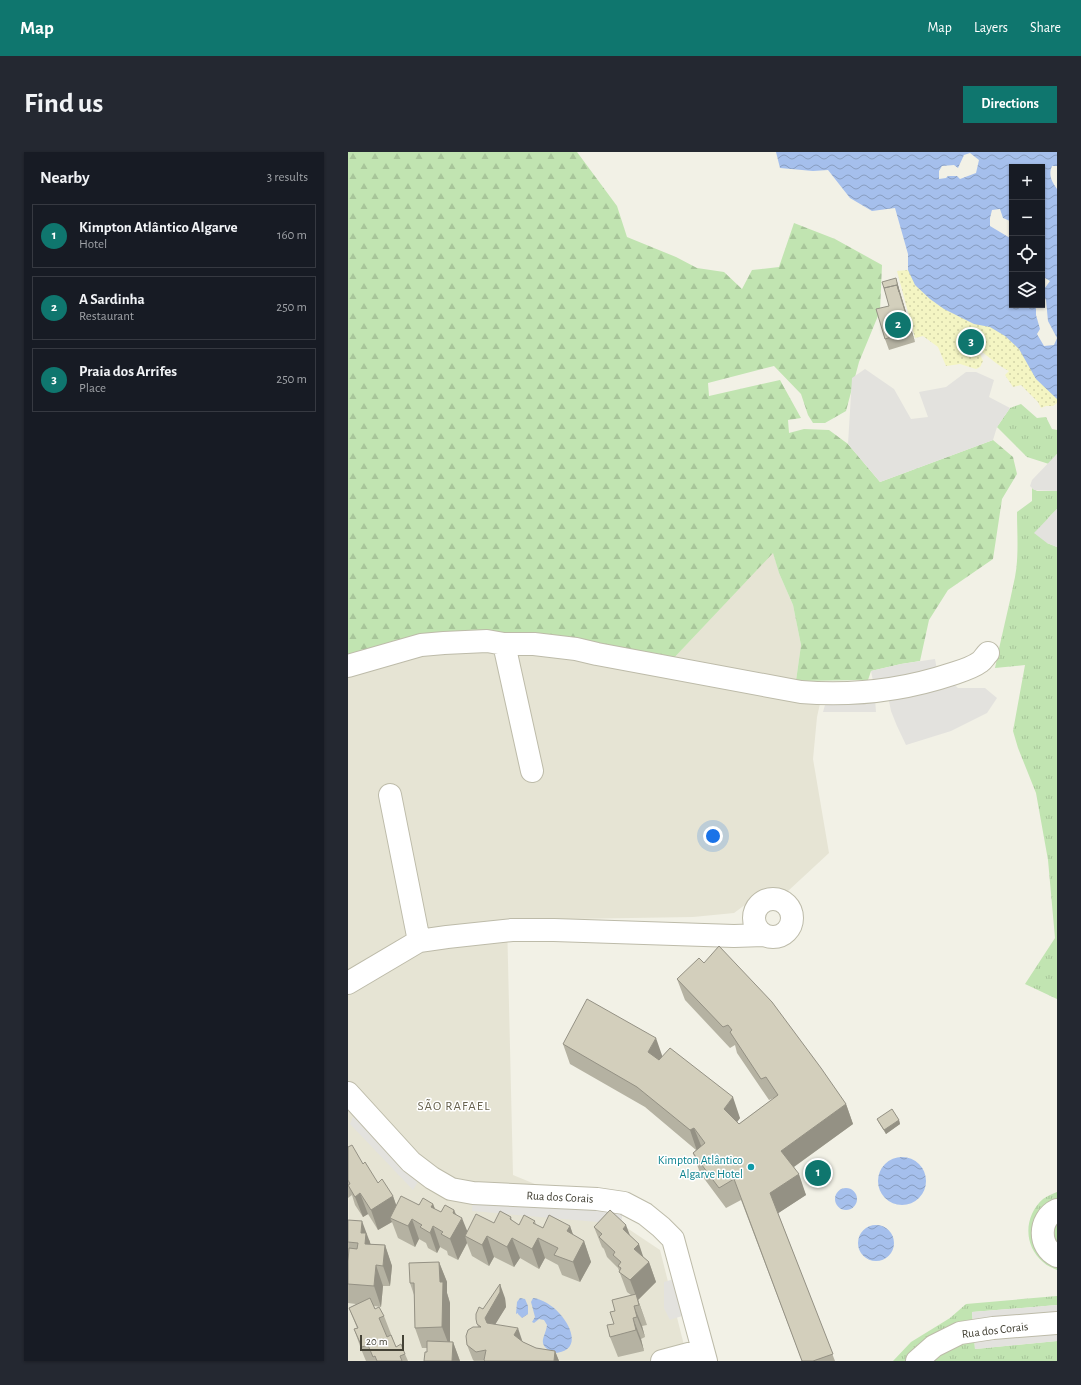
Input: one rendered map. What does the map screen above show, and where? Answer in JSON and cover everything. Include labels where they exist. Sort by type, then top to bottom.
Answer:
[{"type":"street","points":[[348,666],[421,645],[487,641],[504,644],[534,644],[576,649],[785,690],[824,694],[850,694],[910,685],[936,679],[969,668],[980,662],[988,653]]},
{"type":"street","points":[[504,644],[532,771]]},
{"type":"street","points":[[390,795],[419,941]]},
{"type":"street","points":[[348,983],[419,941],[447,937],[512,930],[734,936],[764,935]]},
{"type":"street","name":"Rua dos Corais","points":[[348,1093],[412,1162],[432,1178],[451,1189],[473,1193],[597,1199],[624,1204],[645,1214],[673,1239],[705,1355]]},
{"type":"street","points":[[1057,1210],[1046,1219],[1043,1228],[1043,1238],[1046,1247],[1057,1256]]},
{"type":"street","name":"Rua dos Corais","points":[[917,1361],[934,1346],[960,1333],[993,1328],[1057,1323]]},
{"type":"street","points":[[662,1361],[705,1355]]},
{"type":"shaded area","points":[[865,369],[894,389],[911,419],[928,417],[919,392],[946,387],[966,372],[976,372],[994,380],[989,397],[1010,408],[997,427],[993,440],[880,482],[848,444],[852,378]]},
{"type":"shaded area","points":[[1057,454],[1057,491],[1034,490],[1030,486],[1032,480]]},
{"type":"shaded area","points":[[1057,509],[1057,547],[1047,543],[1034,533]]},
{"type":"shaded area","points":[[773,552],[779,573],[793,605],[801,645],[796,681],[825,681],[817,717],[813,759],[829,853],[788,891],[753,899],[734,913],[693,917],[507,920],[513,1175],[603,1212],[660,1250],[688,1361],[348,1361],[348,660],[419,637],[672,660]]},
{"type":"shaded area","points":[[935,659],[937,670],[958,688],[985,688],[997,698],[987,713],[951,731],[906,745],[891,711],[888,696],[875,698],[876,712],[823,712],[828,694],[875,691],[871,671],[901,664]]},
{"type":"shaded area","points":[[355,1112],[424,1172],[413,1190],[350,1124]]},
{"type":"shaded area","points":[[473,1193],[624,1203],[621,1224],[472,1211]]},
{"type":"shaded area","points":[[684,1276],[694,1312],[670,1320],[664,1308],[664,1282]]},
{"type":"shaded area","points":[[1057,1305],[1057,1341],[975,1349],[972,1312]]},
{"type":"green space","points":[[348,152],[577,152],[617,206],[627,237],[676,257],[697,268],[724,272],[742,289],[752,270],[779,267],[794,223],[835,239],[882,265],[880,311],[859,362],[846,411],[825,423],[813,423],[808,415],[801,394],[774,366],[708,383],[709,396],[780,380],[801,418],[788,420],[789,433],[804,429],[829,430],[848,444],[880,482],[993,440],[1013,457],[1017,474],[1002,499],[993,559],[948,590],[929,620],[920,661],[871,671],[868,680],[796,681],[801,645],[793,605],[779,573],[773,553],[672,660],[533,637],[348,660]]},
{"type":"green space","points":[[1021,404],[1037,418],[1046,417],[1052,429],[1057,430],[1057,454],[1049,464],[1027,457],[997,427],[1010,408]]},
{"type":"green space","points":[[1032,488],[1037,491],[1057,491],[1057,509],[1048,518],[1047,543],[1057,547],[1057,999],[1025,984],[1055,938],[1048,860],[1036,793],[1018,748],[1013,731],[1025,665],[995,668],[1016,569],[1017,512],[1032,501]]},
{"type":"green space","points":[[1057,1192],[1057,1270],[1048,1266],[1036,1255],[1029,1239],[1028,1230],[1032,1214],[1037,1206],[1043,1199]]},
{"type":"green space","points":[[1057,1296],[1057,1305],[972,1312],[975,1349],[1057,1341],[1057,1361],[893,1361],[911,1342],[950,1318],[966,1304]]},
{"type":"sand","points":[[908,270],[1038,346],[1057,369],[1057,403],[1053,406],[1041,408],[1038,402],[1021,385],[1013,387],[1005,375],[1009,371],[976,348],[983,361],[980,367],[976,369],[960,364],[946,366],[938,347],[923,336],[915,338],[897,271]]},
{"type":"water","points":[[776,152],[1057,152],[1057,166],[1052,166],[1050,172],[1052,181],[1057,189],[1057,338],[1057,399],[1036,379],[1019,349],[1005,336],[990,327],[974,324],[944,309],[930,299],[915,285],[908,270],[908,254],[895,208],[872,211],[850,198],[828,170],[813,171],[780,168]],"holes":[[[970,153],[979,160],[976,173],[960,179],[957,176],[948,176],[946,178],[939,179],[939,171],[942,166],[954,165],[958,168],[964,155]]]},
{"type":"water","points":[[902,1157],[911,1159],[919,1164],[924,1172],[926,1181],[924,1190],[919,1198],[911,1203],[902,1205],[893,1203],[885,1198],[880,1190],[878,1181],[880,1172],[885,1164],[893,1159]]},
{"type":"water","points":[[846,1188],[850,1189],[856,1195],[856,1203],[850,1209],[846,1210],[842,1209],[836,1203],[835,1199],[836,1195],[842,1189]]},
{"type":"water","points":[[876,1225],[889,1230],[894,1243],[889,1256],[876,1261],[863,1256],[858,1243],[863,1230]]},
{"type":"water","points":[[520,1298],[525,1299],[528,1306],[528,1314],[522,1318],[518,1313],[516,1314],[517,1302]]},
{"type":"water","points":[[533,1298],[544,1301],[562,1316],[572,1336],[571,1344],[565,1350],[553,1353],[548,1350],[543,1343],[547,1325],[544,1320],[539,1319],[534,1323],[532,1322],[535,1317],[531,1302]]},
{"type":"building","points":[[896,278],[899,292],[897,285],[884,288],[882,282]]},
{"type":"building","points":[[897,285],[911,331],[885,339],[876,309],[889,306],[884,288]]},
{"type":"building","name":"Kimpton Atlântico Algarve Hotel","points":[[719,946],[772,1002],[846,1104],[781,1151],[799,1174],[770,1193],[833,1354],[813,1361],[802,1361],[734,1179],[719,1188],[693,1153],[705,1143],[694,1128],[690,1130],[637,1087],[563,1044],[587,999],[656,1038],[648,1052],[659,1060],[670,1048],[733,1097],[724,1109],[739,1124],[778,1095],[766,1077],[761,1079],[730,1032],[732,1030],[728,1025],[723,1027],[677,979],[699,958],[704,963]]},
{"type":"building","points":[[892,1109],[899,1120],[884,1130],[877,1119]]},
{"type":"building","points":[[352,1145],[363,1164],[365,1162],[378,1183],[382,1179],[393,1196],[371,1210],[360,1193],[355,1197],[348,1185],[350,1184],[348,1180],[348,1147]]},
{"type":"building","points":[[401,1196],[419,1205],[423,1198],[433,1204],[431,1207],[441,1212],[445,1205],[454,1210],[453,1213],[462,1218],[450,1239],[441,1234],[443,1232],[433,1226],[430,1233],[420,1227],[422,1225],[412,1219],[408,1226],[390,1218]]},
{"type":"building","points":[[610,1210],[626,1225],[623,1229],[639,1244],[634,1249],[649,1262],[630,1280],[619,1272],[621,1268],[618,1266],[621,1262],[613,1255],[615,1252],[599,1237],[602,1234],[594,1227]]},
{"type":"building","points":[[500,1211],[511,1217],[510,1219],[519,1225],[524,1215],[535,1221],[533,1223],[543,1228],[549,1215],[570,1226],[567,1231],[584,1241],[573,1262],[554,1255],[558,1248],[538,1238],[532,1249],[512,1238],[507,1247],[487,1236],[482,1245],[465,1236],[476,1214],[494,1223]]},
{"type":"building","points":[[348,1220],[362,1221],[361,1233],[366,1233],[365,1244],[385,1245],[383,1266],[376,1265],[374,1286],[348,1284],[349,1248],[357,1249],[358,1243],[348,1242]]},
{"type":"building","points":[[439,1262],[440,1282],[443,1282],[442,1327],[415,1328],[414,1283],[410,1283],[409,1263]]},
{"type":"building","points":[[500,1284],[500,1292],[485,1318],[487,1323],[518,1328],[514,1335],[523,1342],[536,1348],[555,1351],[554,1361],[485,1361],[486,1350],[476,1352],[467,1345],[466,1336],[468,1330],[473,1327],[481,1327],[477,1324],[476,1319],[476,1314],[479,1307],[483,1309]]},
{"type":"building","points":[[636,1294],[639,1305],[634,1306],[637,1317],[633,1318],[636,1330],[610,1337],[607,1325],[614,1324],[610,1312],[615,1311],[612,1300]]},
{"type":"building","points":[[370,1298],[375,1309],[379,1307],[384,1316],[379,1318],[387,1337],[391,1335],[396,1347],[401,1344],[405,1354],[400,1356],[402,1361],[377,1361],[375,1356],[373,1357],[368,1345],[362,1347],[354,1329],[358,1328],[349,1308]]},
{"type":"building","points":[[427,1341],[453,1342],[452,1361],[424,1361],[425,1352],[427,1352]]},
{"type":"place","name":"A Sardinha","points":[[898,325]]},
{"type":"place","name":"Praia dos Arrifes","points":[[971,342]]},
{"type":"place","name":"Kimpton Atlântico Algarve Hotel","points":[[751,1167]]},
{"type":"place","name":"Kimpton Atlântico Algarve","points":[[818,1173]]},
{"type":"district","name":"SÃO RAFAEL","points":[[454,1106]]}]
